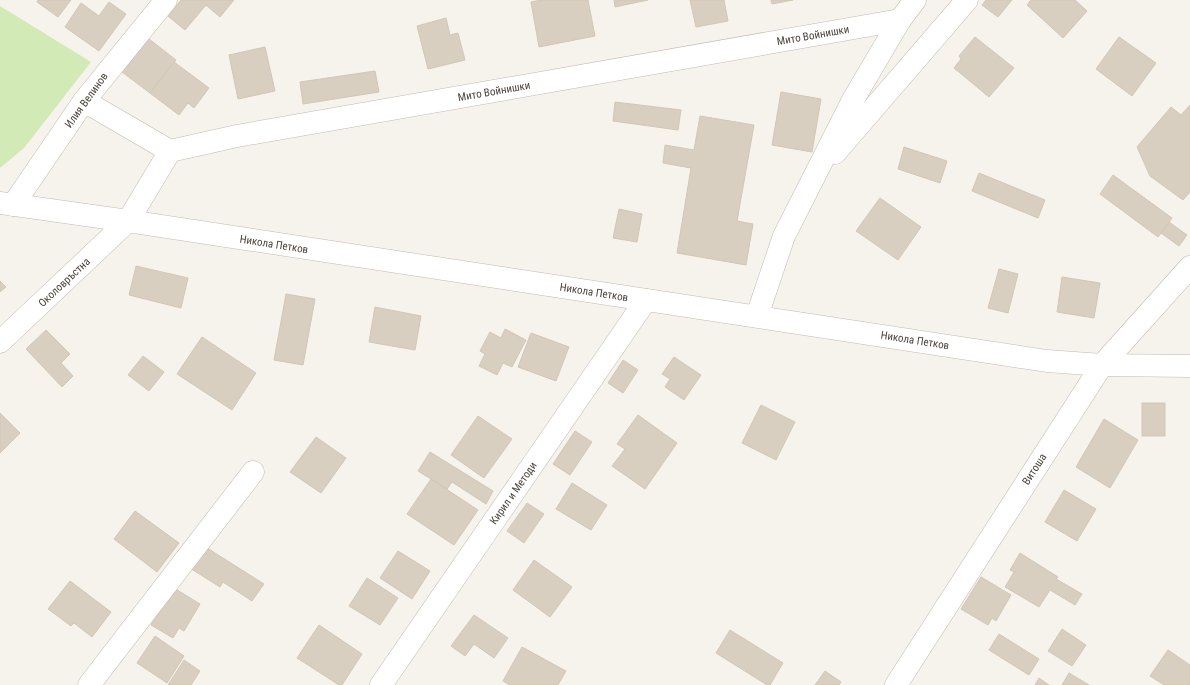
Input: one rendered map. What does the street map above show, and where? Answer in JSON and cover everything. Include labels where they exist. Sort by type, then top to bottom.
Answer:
[{"type":"street","name":"Илия Велинов","points":[[7,204],[84,101],[166,0]]},
{"type":"street","points":[[757,316],[784,236],[816,176],[854,98],[900,20],[915,0]]},
{"type":"street","points":[[816,176],[966,0]]},
{"type":"street","name":"Мито Войнишки","points":[[170,151],[237,136],[900,20]]},
{"type":"street","points":[[84,101],[170,151],[128,221]]},
{"type":"street","name":"Никола Петков","points":[[7,204],[1047,360],[1102,365],[1157,367],[1190,366]]},
{"type":"street","name":"Околовръстна","points":[[0,342],[128,221]]},
{"type":"street","name":"Витоша","points":[[896,685],[1102,365],[1190,267]]},
{"type":"street","name":"Кирил и Методи","points":[[381,685],[646,300]]},
{"type":"street","points":[[89,685],[253,472]]},
{"type":"green space","points":[[0,6],[91,62],[24,148],[0,168]]},
{"type":"building","points":[[38,0],[71,0],[58,17],[37,2]]},
{"type":"building","points":[[181,0],[234,0],[220,17],[206,5],[185,30],[168,16]]},
{"type":"building","points":[[541,0],[588,0],[595,36],[539,47],[531,2]]},
{"type":"building","points":[[614,0],[648,0],[615,7]]},
{"type":"building","points":[[690,0],[724,0],[728,21],[696,27]]},
{"type":"building","points":[[771,0],[793,0],[772,4]]},
{"type":"building","points":[[986,0],[1012,0],[998,17],[982,5]]},
{"type":"building","points":[[1031,0],[1075,0],[1087,11],[1063,38],[1027,5]]},
{"type":"building","points":[[109,2],[126,14],[99,51],[65,27],[81,3],[99,16]]},
{"type":"building","points":[[446,18],[450,35],[458,33],[465,60],[428,69],[417,26]]},
{"type":"building","points":[[975,37],[1014,68],[989,97],[954,68],[961,59],[959,56]]},
{"type":"building","points":[[1119,37],[1156,63],[1132,96],[1096,69]]},
{"type":"building","points":[[149,39],[176,60],[150,93],[122,72]]},
{"type":"building","points":[[265,47],[275,91],[238,99],[229,55]]},
{"type":"building","points":[[174,62],[209,88],[194,108],[188,103],[179,115],[150,93]]},
{"type":"building","points":[[375,71],[379,92],[303,104],[300,82]]},
{"type":"building","points":[[781,92],[821,99],[812,152],[772,145]]},
{"type":"building","points":[[615,102],[681,110],[678,130],[613,121]]},
{"type":"building","points":[[1190,105],[1190,192],[1183,200],[1150,176],[1137,147],[1171,107],[1181,115]]},
{"type":"building","points":[[700,116],[754,125],[737,221],[753,224],[746,265],[677,253],[691,168],[663,163],[665,145],[694,150]]},
{"type":"building","points":[[904,147],[947,161],[940,183],[898,169]]},
{"type":"building","points":[[979,173],[1045,200],[1038,218],[972,191]]},
{"type":"building","points":[[1113,175],[1172,218],[1158,237],[1100,194]]},
{"type":"building","points":[[880,198],[921,227],[898,260],[856,231]]},
{"type":"building","points":[[619,209],[642,214],[637,242],[613,238]]},
{"type":"building","points":[[1169,222],[1187,235],[1179,246],[1161,233]]},
{"type":"building","points":[[136,266],[188,278],[181,308],[129,295]]},
{"type":"building","points":[[999,269],[1018,274],[1008,313],[988,308]]},
{"type":"building","points":[[1062,277],[1100,283],[1094,318],[1057,312]]},
{"type":"building","points":[[0,281],[6,287],[0,292]]},
{"type":"building","points":[[286,294],[315,299],[303,365],[274,360]]},
{"type":"building","points":[[375,307],[421,316],[415,350],[369,342]]},
{"type":"building","points":[[505,329],[526,340],[512,367],[503,363],[497,375],[479,366],[485,354],[480,351],[490,332],[501,338]]},
{"type":"building","points":[[46,330],[70,354],[61,363],[73,376],[62,387],[26,349]]},
{"type":"building","points":[[531,333],[569,347],[556,381],[518,367]]},
{"type":"building","points":[[202,337],[256,373],[232,410],[177,374]]},
{"type":"building","points":[[143,356],[164,372],[149,391],[128,375]]},
{"type":"building","points":[[674,357],[701,375],[684,400],[665,387],[670,379],[662,374]]},
{"type":"building","points":[[623,360],[638,370],[623,393],[608,383]]},
{"type":"building","points":[[1142,403],[1165,403],[1165,436],[1142,436]]},
{"type":"building","points":[[761,405],[795,422],[776,460],[742,443]]},
{"type":"building","points":[[0,413],[20,433],[0,453]]},
{"type":"building","points":[[638,415],[677,443],[645,489],[612,466],[625,449],[617,444]]},
{"type":"building","points":[[478,416],[512,439],[484,478],[451,455]]},
{"type":"building","points":[[1104,419],[1138,440],[1110,488],[1076,467]]},
{"type":"building","points":[[575,431],[592,442],[570,475],[553,464]]},
{"type":"building","points":[[316,437],[346,458],[321,493],[290,472]]},
{"type":"building","points":[[430,452],[493,491],[486,504],[452,482],[447,489],[418,471]]},
{"type":"building","points":[[431,479],[478,510],[454,545],[407,514]]},
{"type":"building","points":[[572,483],[607,505],[591,530],[556,509]]},
{"type":"building","points":[[1064,490],[1096,509],[1077,541],[1045,522]]},
{"type":"building","points":[[527,503],[544,514],[524,543],[507,531]]},
{"type":"building","points":[[135,511],[179,543],[157,572],[114,539]]},
{"type":"building","points":[[204,546],[264,584],[252,601],[223,582],[220,587],[190,568]]},
{"type":"building","points":[[398,551],[430,571],[412,599],[380,578]]},
{"type":"building","points":[[1020,553],[1058,577],[1056,579],[1082,594],[1075,605],[1050,590],[1039,607],[1005,587],[1014,572],[1010,570]]},
{"type":"building","points":[[534,560],[572,587],[550,617],[513,590]]},
{"type":"building","points":[[981,577],[1011,595],[996,621],[992,618],[988,625],[961,609]]},
{"type":"building","points":[[367,578],[398,598],[380,625],[349,606]]},
{"type":"building","points":[[70,581],[111,612],[92,637],[74,623],[71,626],[48,609]]},
{"type":"building","points":[[174,588],[200,604],[184,631],[179,628],[173,638],[151,625]]},
{"type":"building","points":[[474,615],[508,638],[494,658],[474,644],[465,656],[451,646]]},
{"type":"building","points":[[319,625],[362,654],[342,685],[339,685],[297,658]]},
{"type":"building","points":[[1062,629],[1086,645],[1072,666],[1048,651]]},
{"type":"building","points":[[730,630],[783,663],[770,685],[767,685],[716,653]]},
{"type":"building","points":[[999,634],[1039,659],[1029,675],[989,650]]},
{"type":"building","points":[[155,636],[184,656],[167,683],[137,663]]},
{"type":"building","points":[[522,647],[566,671],[558,685],[510,685],[503,681]]},
{"type":"building","points":[[1168,650],[1190,665],[1190,685],[1164,685],[1150,676]]},
{"type":"building","points":[[184,660],[200,671],[191,685],[168,685]]},
{"type":"building","points":[[825,671],[841,682],[839,685],[815,685]]},
{"type":"building","points":[[1069,673],[1089,685],[1062,685]]},
{"type":"building","points":[[1039,678],[1049,685],[1035,685]]}]
